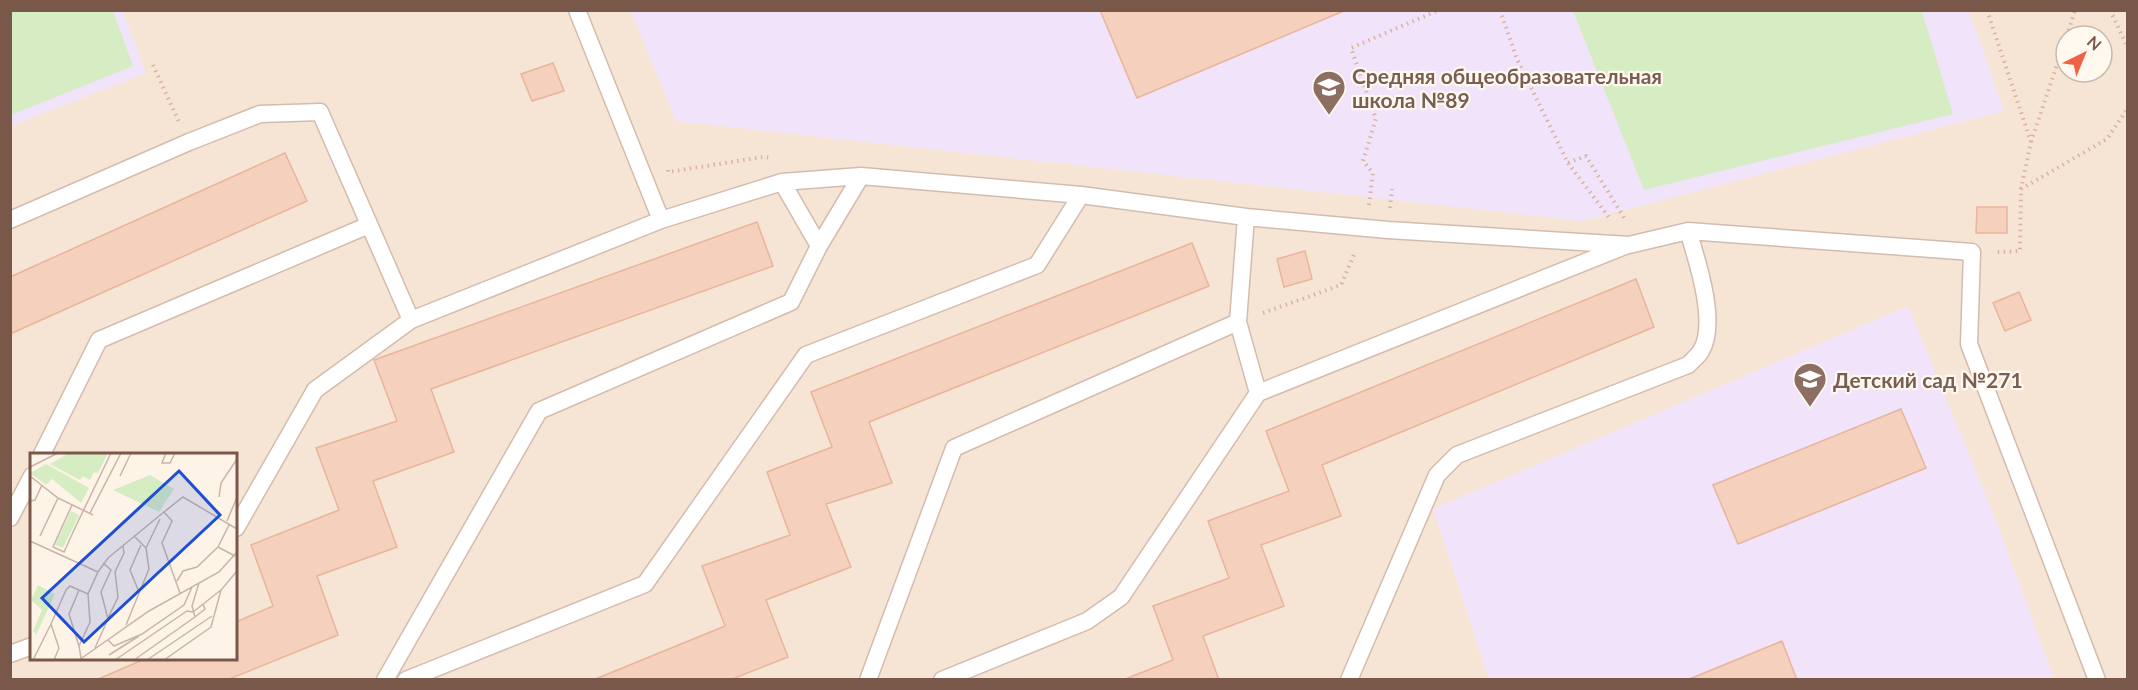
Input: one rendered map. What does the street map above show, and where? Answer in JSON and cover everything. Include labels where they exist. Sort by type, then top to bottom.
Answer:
[{"type":"lane","points":[[577,10],[661,220]]},
{"type":"lane","points":[[10,220],[189,142],[260,114],[320,112],[411,320]]},
{"type":"lane","points":[[385,680],[539,411],[790,302],[819,246],[861,176]]},
{"type":"lane","points":[[237,526],[315,390],[411,320],[661,220],[782,183],[861,176],[1081,195],[1246,217],[1388,230],[1630,237],[1688,231],[1972,252],[1969,344],[2097,680]]},
{"type":"lane","points":[[782,183],[819,246]]},
{"type":"lane","points":[[406,680],[645,584],[806,355],[1037,265],[1081,195]]},
{"type":"lane","points":[[1246,217],[1238,322],[1258,393]]},
{"type":"lane","points":[[42,453],[99,340],[369,225]]},
{"type":"lane","points":[[1349,680],[1437,475],[1457,455],[1688,365],[1702,351],[1708,328],[1703,278],[1688,231]]},
{"type":"lane","points":[[942,680],[1087,621],[1121,597],[1258,393],[1630,237]]},
{"type":"lane","points":[[868,680],[954,448],[1238,322]]},
{"type":"lane","points":[[10,518],[30,480]]},
{"type":"lane","points":[[10,654],[30,647]]},
{"type":"path","points":[[1376,119],[1351,48],[1439,10]]},
{"type":"path","points":[[1500,10],[1517,59],[1568,163],[1630,237]]},
{"type":"path","points":[[1987,10],[2031,142]]},
{"type":"path","points":[[2110,10],[2127,48]]},
{"type":"path","points":[[153,65],[189,142]]},
{"type":"path","points":[[1972,252],[2020,251],[2021,189],[2031,142],[2054,73]]},
{"type":"path","points":[[2021,189],[2107,139],[2127,108]]},
{"type":"path","points":[[1568,163],[1586,156],[1630,237]]},
{"type":"path","points":[[664,161],[668,171],[763,157],[775,158]]},
{"type":"shaded area","points":[[11,11],[2127,11],[2127,679],[11,679]]},
{"type":"shaded area","points":[[11,11],[123,11],[146,73],[11,126]]},
{"type":"shaded area","name":"Средняя общеобразовательная школа №89","points":[[631,11],[1969,11],[2004,111],[1582,221],[676,121]]},
{"type":"shaded area","name":"Детский сад №271","points":[[1908,306],[1998,525],[2054,679],[1489,679],[1433,509]]},
{"type":"green space","points":[[11,10],[113,11],[133,66],[11,115]]},
{"type":"green space","points":[[1573,11],[1922,11],[1953,114],[1644,190]]},
{"type":"building","points":[[1100,10],[1346,10],[1137,98]]},
{"type":"building","points":[[553,63],[564,91],[532,101],[521,74]]},
{"type":"building","points":[[285,153],[307,201],[10,334],[10,277]]},
{"type":"building","points":[[1977,207],[2007,207],[2007,233],[1976,233]]},
{"type":"building","points":[[757,222],[773,266],[431,389],[454,452],[373,481],[397,547],[317,576],[338,635],[227,680],[96,680],[142,660],[237,660],[237,622],[273,606],[251,545],[339,510],[316,448],[397,421],[374,360]]},
{"type":"building","points":[[1192,243],[1209,286],[869,422],[892,483],[826,504],[851,567],[766,600],[788,657],[730,680],[593,680],[725,626],[702,566],[790,535],[767,472],[832,447],[811,392]]},
{"type":"building","points":[[1305,251],[1312,279],[1284,287],[1277,259]]},
{"type":"building","points":[[1636,279],[1654,327],[1322,465],[1341,516],[1261,545],[1284,606],[1203,636],[1219,680],[1123,680],[1173,660],[1153,606],[1229,578],[1208,521],[1289,491],[1266,431]]},
{"type":"building","points":[[2019,292],[2031,320],[2005,331],[1993,303]]},
{"type":"building","points":[[1901,409],[1926,468],[1738,544],[1713,485]]},
{"type":"building","points":[[1782,641],[1797,680],[1687,680]]},
{"type":"place","name":"Средняя общеобразовательная школа №89","points":[[1329,116]]},
{"type":"place","name":"Детский сад №271","points":[[1810,408]]}]
